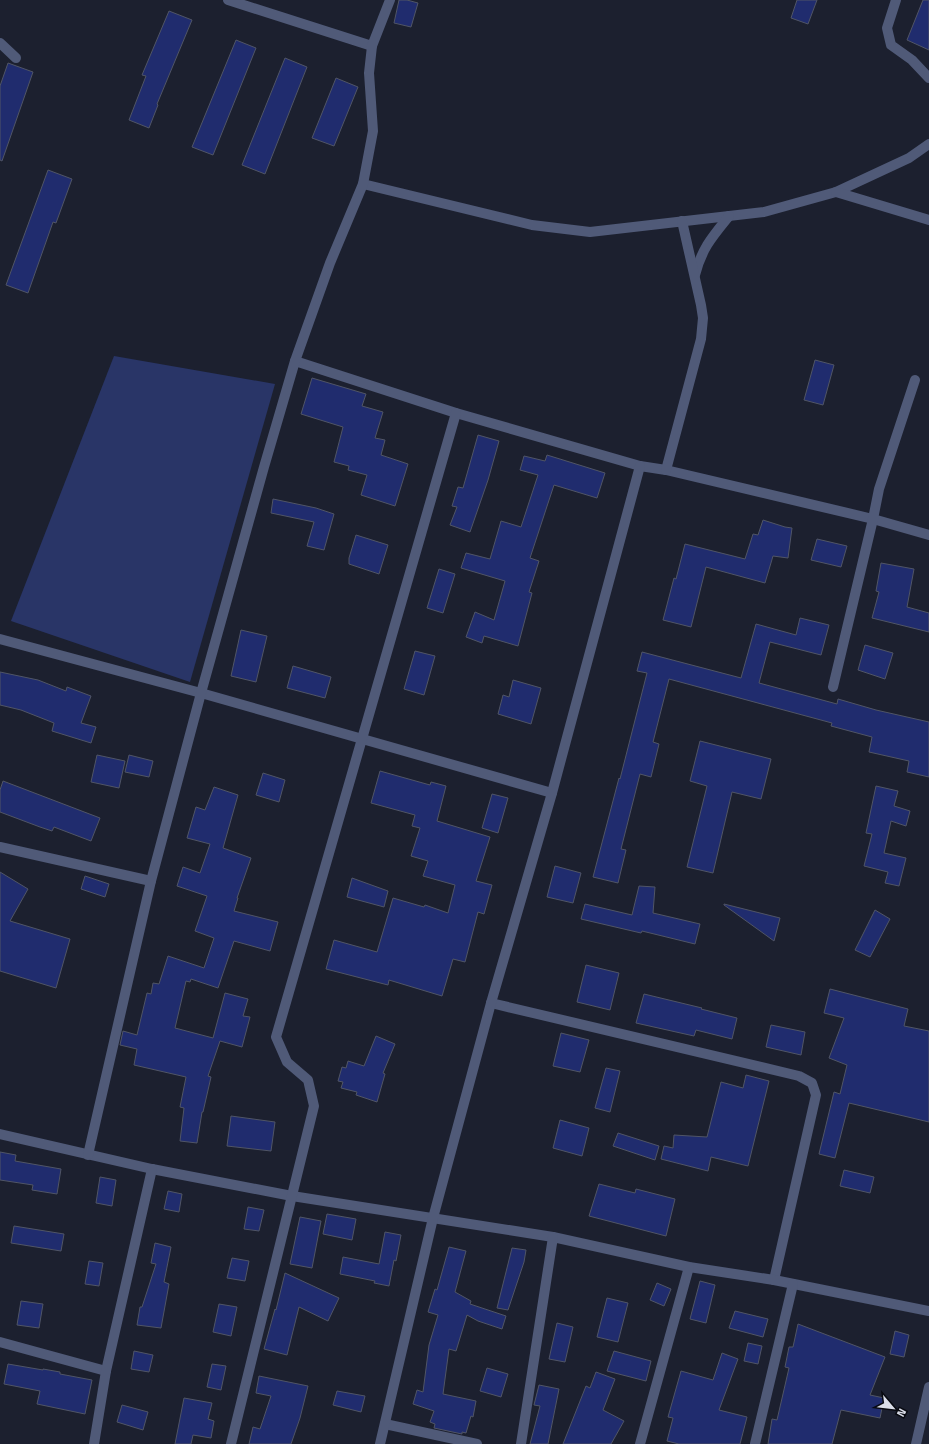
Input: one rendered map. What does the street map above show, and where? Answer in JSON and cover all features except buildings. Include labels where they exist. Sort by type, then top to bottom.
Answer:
[{"type":"street","points":[[229,0],[372,46]]},
{"type":"street","points":[[88,1155],[151,881],[201,693],[295,361],[330,264],[363,184],[373,131],[368,73],[372,46],[390,0]]},
{"type":"street","points":[[896,0],[887,28],[891,46],[912,60],[929,78]]},
{"type":"street","points":[[0,44],[16,58]]},
{"type":"street","points":[[363,184],[532,225],[590,232],[764,212],[836,192],[909,158],[929,144]]},
{"type":"street","points":[[836,192],[929,220]]},
{"type":"street","points":[[695,276],[699,262],[709,239],[729,216]]},
{"type":"street","points":[[666,470],[701,339],[703,318],[682,221]]},
{"type":"street","points":[[295,361],[456,413],[640,466],[666,470],[873,519],[929,535]]},
{"type":"street","points":[[833,687],[879,489],[915,380]]},
{"type":"street","points":[[231,1444],[314,1106],[308,1080],[287,1062],[276,1037],[456,413]]},
{"type":"street","points":[[380,1444],[432,1218],[491,1003],[552,794],[640,466]]},
{"type":"street","points":[[0,639],[201,693],[552,794]]},
{"type":"street","points":[[0,847],[151,881]]},
{"type":"street","points":[[491,1003],[799,1076],[812,1083],[816,1095],[774,1280]]},
{"type":"street","points":[[0,1134],[152,1169],[292,1196],[554,1237],[688,1267],[774,1280],[929,1311]]},
{"type":"street","points":[[94,1444],[106,1370],[152,1169]]},
{"type":"street","points":[[521,1444],[554,1237]]},
{"type":"street","points":[[640,1444],[688,1267]]},
{"type":"street","points":[[754,1444],[793,1284]]},
{"type":"street","points":[[0,1342],[106,1370]]},
{"type":"street","points":[[916,1444],[929,1387]]},
{"type":"street","points":[[384,1424],[477,1444]]},
{"type":"shaded area","points":[[114,356],[275,384],[190,682],[11,621]]}]
